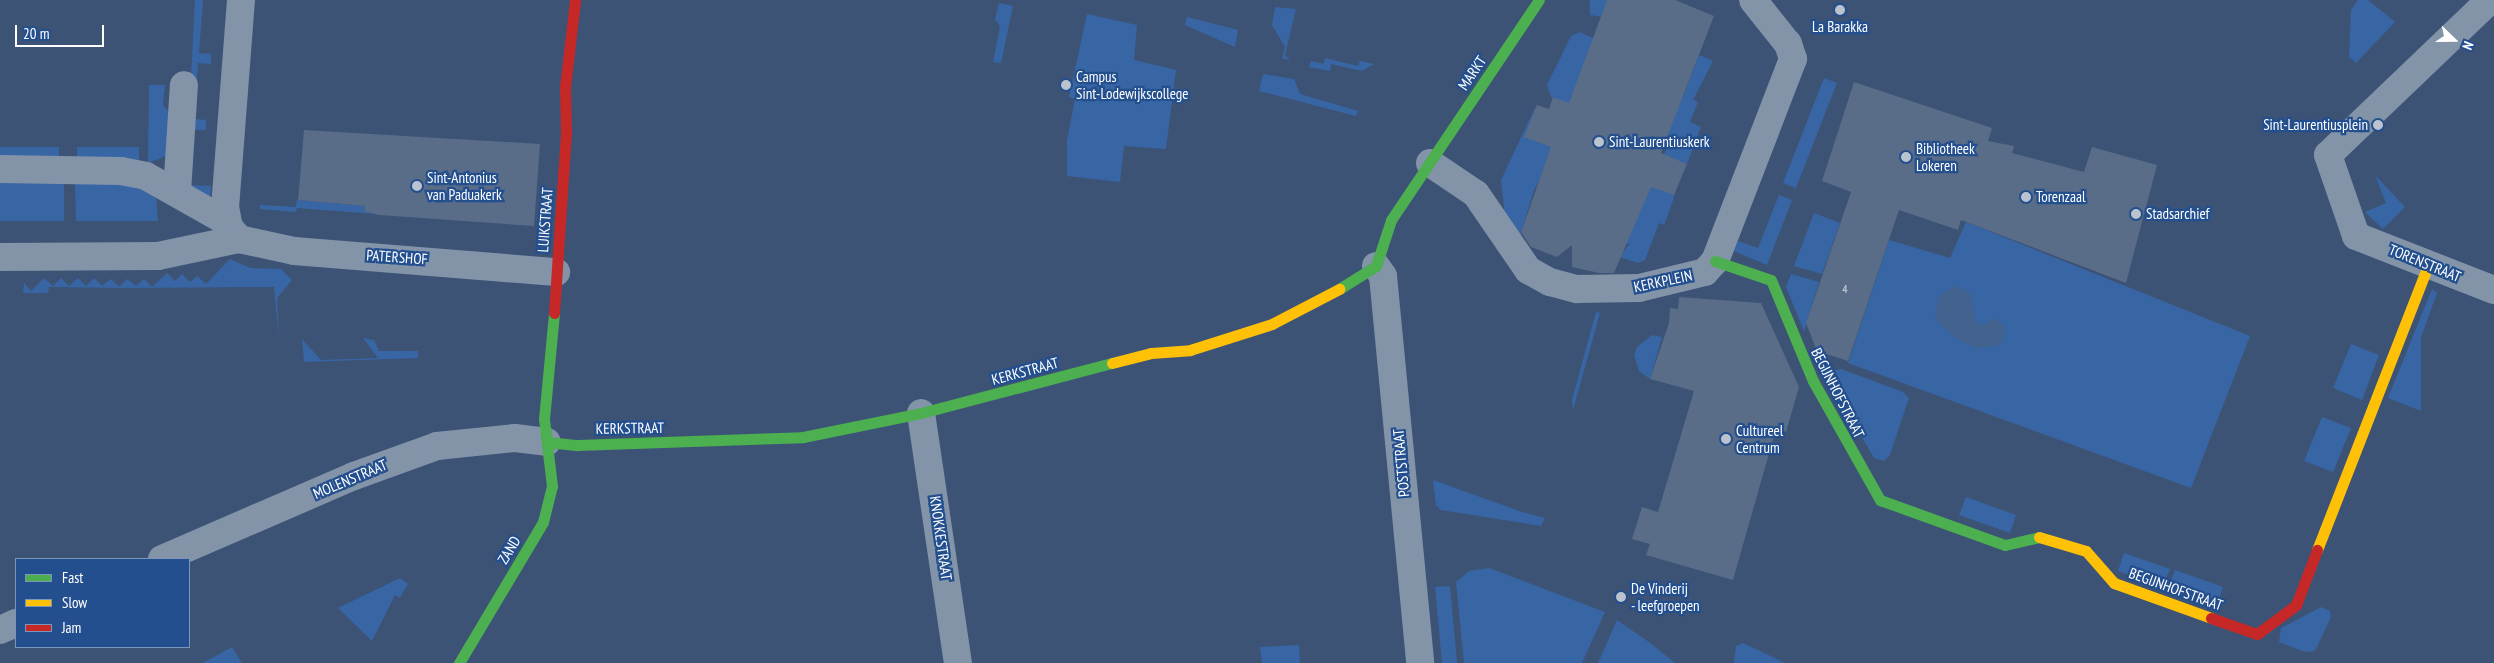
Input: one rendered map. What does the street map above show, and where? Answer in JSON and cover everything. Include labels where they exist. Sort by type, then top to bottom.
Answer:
[{"type":"street","points":[[233,230],[225,197],[241,0]]},
{"type":"street","name":"LUIKSTRAAT","points":[[547,442],[544,418],[566,133],[565,87],[575,0]]},
{"type":"street","name":"MARKT","points":[[1430,163],[1539,0]]},
{"type":"street","points":[[1715,261],[1792,59],[1788,44],[1752,0]]},
{"type":"street","name":"TORENSTRAAT","points":[[2490,0],[2328,155],[2356,236],[2494,290]]},
{"type":"street","points":[[177,192],[184,86]]},
{"type":"street","points":[[1376,266],[1391,220],[1430,163]]},
{"type":"street","name":"KERKPLEIN","points":[[1430,163],[1476,194],[1528,270],[1550,282],[1577,289],[1639,288],[1705,272],[1715,261]]},
{"type":"street","name":"PATERSHOF","points":[[0,169],[121,170],[156,180],[233,230],[294,250],[556,272]]},
{"type":"street","name":"PATERSHOF","points":[[0,257],[158,256],[233,230]]},
{"type":"street","name":"BEGIJNHOFSTRAAT","points":[[1715,261],[1771,280],[1812,381],[1880,500],[2005,545],[2044,536],[2086,551],[2114,583],[2257,634],[2296,605],[2428,264]]},
{"type":"street","name":"KERKSTRAAT","points":[[547,442],[578,445],[803,437],[921,413],[1151,354],[1190,350],[1272,324],[1360,278],[1376,266]]},
{"type":"street","name":"POSTSTRAAT","points":[[1376,266],[1383,276],[1420,663]]},
{"type":"street","name":"KNOKKESTRAAT","points":[[921,413],[958,663]]},
{"type":"street","name":"MOLENSTRAAT","points":[[164,558],[354,476],[437,446],[515,438],[547,442]]},
{"type":"street","name":"ZAND","points":[[459,663],[548,511],[553,473],[547,442]]},
{"type":"street","points":[[0,630],[15,623]]},
{"type":"shaded area","points":[[195,0],[203,0],[199,53],[211,54],[211,64],[198,63],[194,119],[206,120],[206,130],[194,130],[190,185],[211,186],[210,202],[190,192],[187,154]]},
{"type":"shaded area","points":[[1590,0],[1608,0],[1604,17],[1590,15]]},
{"type":"shaded area","points":[[2358,0],[2368,0],[2395,22],[2356,63],[2349,57],[2351,10]]},
{"type":"shaded area","points":[[999,3],[1013,6],[1001,63],[993,62],[1000,26],[995,19]]},
{"type":"shaded area","points":[[1275,7],[1296,9],[1285,55],[1290,60],[1282,58],[1285,47],[1272,25]]},
{"type":"shaded area","points":[[1087,14],[1137,25],[1134,60],[1176,70],[1166,149],[1124,146],[1120,182],[1067,176],[1067,140],[1075,99],[1069,97]]},
{"type":"shaded area","points":[[1187,17],[1238,30],[1235,47],[1185,25]]},
{"type":"shaded area","points":[[1580,32],[1596,40],[1575,96],[1571,95],[1572,104],[1551,97],[1547,85],[1571,36]]},
{"type":"shaded area","points":[[1699,55],[1713,61],[1693,100],[1698,102],[1690,122],[1701,127],[1687,164],[1664,155],[1666,150],[1660,145],[1669,133],[1679,96],[1683,97]]},
{"type":"shaded area","points":[[1325,58],[1358,66],[1360,61],[1374,64],[1362,71],[1331,64],[1330,71],[1309,67],[1311,61],[1324,64]]},
{"type":"shaded area","points":[[1263,74],[1294,79],[1300,94],[1358,111],[1356,116],[1259,91]]},
{"type":"shaded area","points":[[1824,78],[1837,83],[1796,188],[1783,183]]},
{"type":"shaded area","points":[[149,85],[165,85],[163,105],[175,118],[166,156],[148,163]]},
{"type":"shaded area","points":[[1535,108],[1538,109],[1527,138],[1554,148],[1546,168],[1542,169],[1545,170],[1534,190],[1519,239],[1505,217],[1501,180]]},
{"type":"shaded area","points":[[0,147],[59,147],[59,162],[0,162]]},
{"type":"shaded area","points":[[77,147],[139,147],[139,162],[77,162]]},
{"type":"shaded area","points":[[2375,175],[2405,207],[2383,229],[2365,212],[2386,203]]},
{"type":"shaded area","points":[[0,182],[64,183],[64,221],[0,221]]},
{"type":"shaded area","points":[[137,182],[156,195],[158,221],[76,221],[75,183]]},
{"type":"shaded area","points":[[1647,185],[1675,195],[1664,225],[1659,223],[1645,260],[1638,263],[1620,257],[1629,244],[1626,243],[1632,225],[1636,224],[1633,223],[1639,206],[1644,205],[1641,203]]},
{"type":"shaded area","points":[[1779,195],[1792,200],[1767,265],[1734,251],[1738,241],[1758,248]]},
{"type":"shaded area","points":[[297,200],[365,206],[364,211],[537,226],[297,208],[296,212],[260,209],[260,205],[296,207]]},
{"type":"shaded area","points":[[1814,213],[1840,223],[1822,274],[1794,266]]},
{"type":"shaded area","points":[[1966,222],[2250,336],[2191,488],[1848,363],[1889,240],[1950,258]]},
{"type":"shaded area","points":[[230,259],[250,268],[281,269],[292,280],[277,298],[279,340],[274,287],[124,288],[49,287],[48,293],[23,293],[24,283],[31,291],[44,278],[53,286],[61,278],[69,286],[78,278],[86,286],[94,278],[102,286],[111,279],[119,287],[127,279],[136,286],[144,279],[152,287],[167,273],[175,281],[182,274],[190,282],[197,276],[206,284]]},
{"type":"shaded area","points":[[1791,274],[1819,282],[1804,331],[1786,287]]},
{"type":"shaded area","points":[[1955,286],[1970,293],[1976,322],[1982,326],[1995,318],[2003,325],[2005,333],[2000,345],[1975,348],[1953,336],[1935,318],[1939,296]]},
{"type":"shaded area","points":[[2432,289],[2437,293],[2421,337],[2421,411],[2388,398]]},
{"type":"shaded area","points":[[1596,312],[1600,313],[1573,410],[1572,400]]},
{"type":"shaded area","points":[[1652,335],[1662,337],[1650,379],[1639,371],[1634,355],[1637,347]]},
{"type":"shaded area","points":[[363,338],[374,340],[379,351],[418,351],[418,358],[304,362],[302,339],[321,360],[378,358]]},
{"type":"shaded area","points":[[2351,344],[2379,355],[2362,400],[2333,388]]},
{"type":"shaded area","points":[[1841,369],[1903,392],[1909,398],[1890,455],[1884,461],[1874,458],[1830,382],[1832,371]]},
{"type":"shaded area","points":[[2322,417],[2351,428],[2333,472],[2304,461]]},
{"type":"shaded area","points":[[1433,480],[1522,512],[1545,518],[1541,526],[1441,510],[1436,505]]},
{"type":"shaded area","points":[[1966,497],[2016,515],[2010,533],[1959,515]]},
{"type":"shaded area","points":[[2124,553],[2170,569],[2163,587],[2118,571]]},
{"type":"shaded area","points":[[1489,568],[1605,612],[1582,663],[1464,663],[1456,582],[1469,571]]},
{"type":"shaded area","points":[[2175,570],[2223,587],[2217,605],[2168,588]]},
{"type":"shaded area","points":[[400,578],[408,584],[400,598],[395,595],[372,641],[338,608]]},
{"type":"shaded area","points":[[1450,586],[1457,663],[1442,663],[1435,587]]},
{"type":"shaded area","points":[[2321,607],[2330,611],[2331,617],[2315,651],[2305,652],[2279,642],[2281,628]]},
{"type":"shaded area","points":[[1617,620],[1649,642],[1675,663],[1598,663]]},
{"type":"shaded area","points":[[1743,643],[1785,663],[1734,663],[1736,646]]},
{"type":"shaded area","points":[[1299,645],[1300,663],[1262,663],[1260,647]]},
{"type":"shaded area","points":[[232,647],[242,663],[203,663]]},
{"type":"building","name":"Sint-Laurentiuskerk","points":[[1607,0],[1675,0],[1714,16],[1661,153],[1687,164],[1674,195],[1651,187],[1614,273],[1599,273],[1572,267],[1572,245],[1557,257],[1531,247],[1521,232],[1551,147],[1524,137],[1537,105],[1549,109],[1553,97],[1569,103]]},
{"type":"building","points":[[1854,82],[1992,128],[1988,141],[2014,146],[2012,153],[2084,172],[2092,147],[2157,165],[2126,283],[1961,220],[1958,230],[1899,210],[1848,361],[1817,351],[1806,323],[1851,192],[1822,181]]},
{"type":"building","name":"Sint-Antonius van Paduakerk","points":[[304,130],[540,144],[534,226],[379,215],[364,211],[365,206],[298,200]]},
{"type":"building","name":"Cultureel Centrum","points":[[1679,297],[1761,303],[1799,387],[1786,432],[1776,429],[1733,580],[1646,555],[1650,544],[1632,539],[1642,507],[1658,512],[1694,391],[1650,379],[1669,323],[1670,308],[1678,309]]},
{"type":"traffic: fast","points":[[1339,289],[1376,266],[1391,220],[1539,0]]},
{"type":"traffic: fast","points":[[1715,261],[1771,280],[1813,381],[1880,500],[2005,545],[2039,537]]},
{"type":"traffic: fast","points":[[459,663],[543,522],[552,486],[544,419],[554,313]]},
{"type":"traffic: fast","points":[[547,442],[578,445],[803,437],[921,413],[1112,363]]},
{"type":"traffic: slow","points":[[2317,550],[2428,265]]},
{"type":"traffic: slow","points":[[1112,363],[1151,353],[1190,350],[1272,324],[1339,289]]},
{"type":"traffic: slow","points":[[2039,537],[2086,551],[2114,583],[2211,618]]},
{"type":"traffic: jam","points":[[554,313],[566,133],[565,87],[575,0]]},
{"type":"traffic: jam","points":[[2211,618],[2257,634],[2296,605],[2317,550]]},
{"type":"place","name":"La Barakka","points":[[1840,10]]},
{"type":"place","name":"Campus Sint-Lodewijkscollege","points":[[1066,85]]},
{"type":"place","name":"Sint-Laurentiusplein","points":[[2378,125]]},
{"type":"place","name":"Sint-Laurentiuskerk","points":[[1599,142]]},
{"type":"place","name":"Bibliotheek Lokeren","points":[[1906,157]]},
{"type":"place","name":"Sint-Antonius van Paduakerk","points":[[417,186]]},
{"type":"place","name":"Torenzaal","points":[[2026,197]]},
{"type":"place","name":"Stadsarchief","points":[[2136,214]]},
{"type":"place","name":"Cultureel Centrum","points":[[1726,439]]},
{"type":"place","name":"De Vinderij - leefgroepen","points":[[1621,597]]}]
